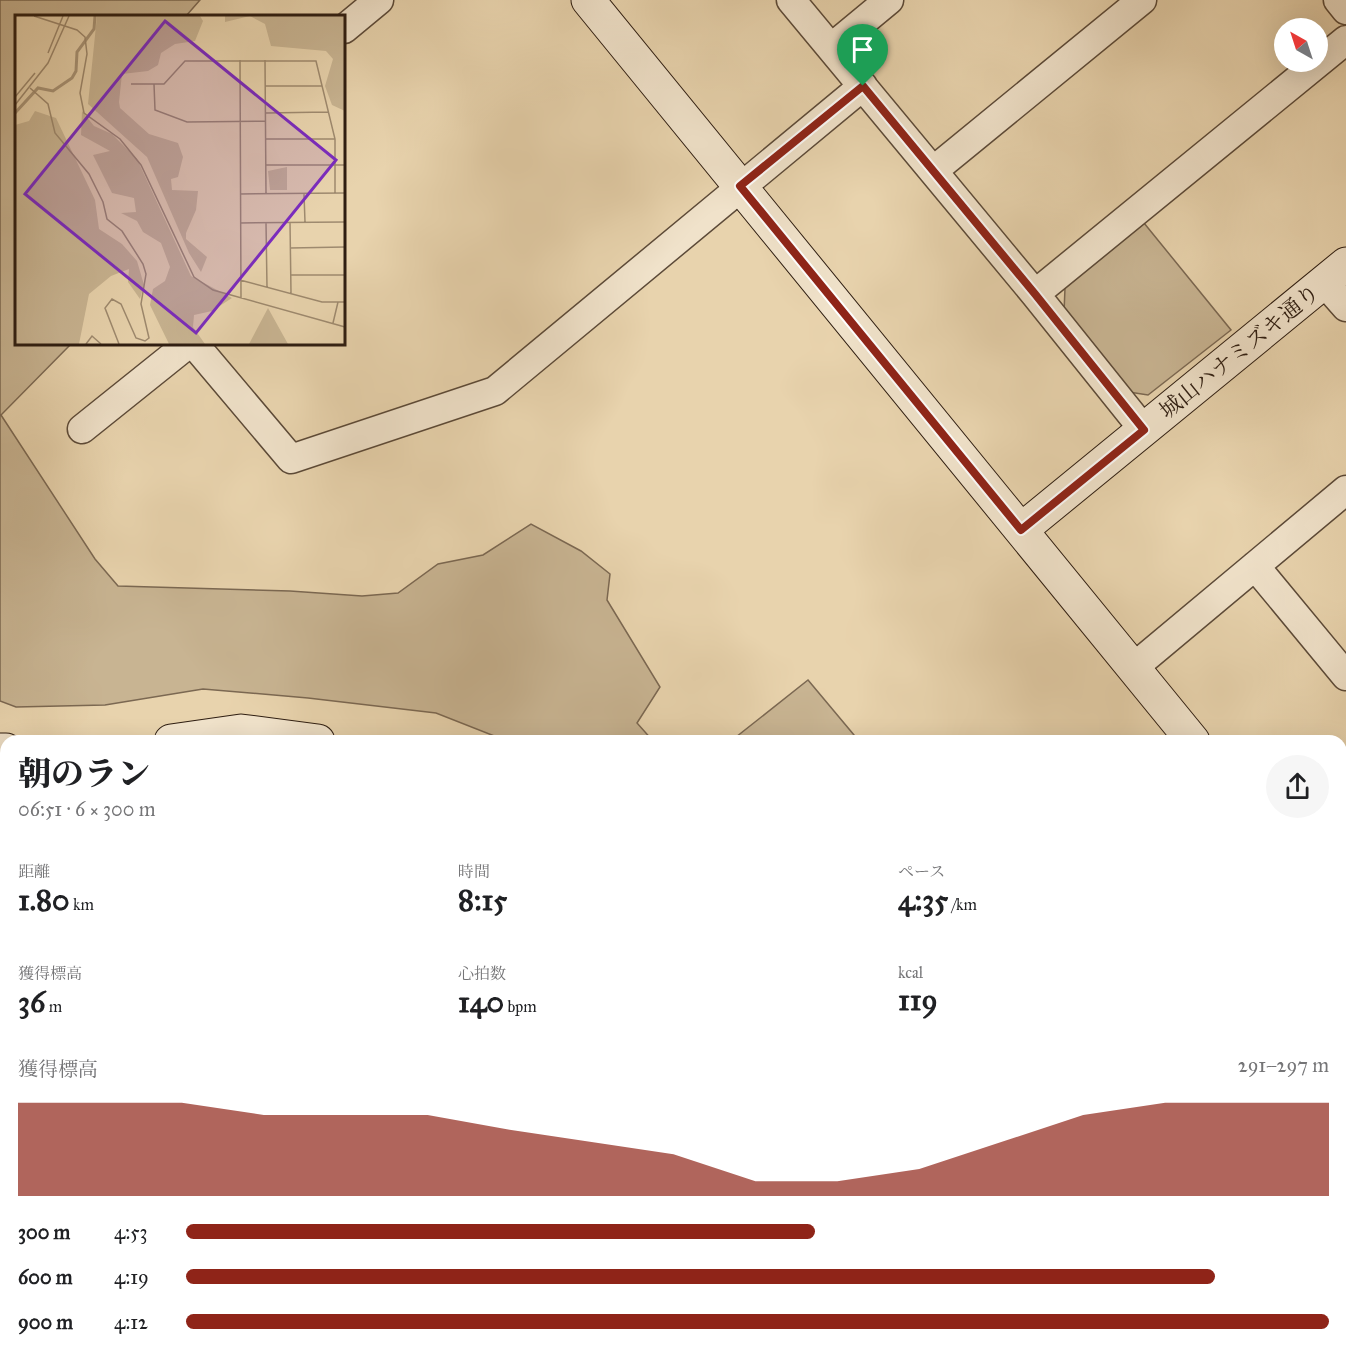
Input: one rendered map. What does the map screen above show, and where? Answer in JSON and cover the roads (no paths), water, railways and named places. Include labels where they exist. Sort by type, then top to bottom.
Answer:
[{"type":"street","points":[[345,28],[379,0]]},
{"type":"street","points":[[588,0],[1188,735]]},
{"type":"street","points":[[791,0],[1035,294],[1144,430]]},
{"type":"street","points":[[831,48],[889,0]]},
{"type":"street","points":[[933,171],[1142,0]]},
{"type":"street","points":[[1338,0],[1346,10]]},
{"type":"street","points":[[1035,294],[1346,40]]},
{"type":"street","points":[[195,345],[291,459],[495,391],[863,86]]},
{"type":"street","points":[[1335,273],[1346,308]]},
{"type":"street","name":"城山ハナミズキ通り","points":[[1021,530],[1335,273]]},
{"type":"street","points":[[82,429],[187,345]]},
{"type":"street","points":[[1133,668],[1346,490]]},
{"type":"street","points":[[1255,566],[1346,676]]},
{"type":"street","points":[[213,735],[241,731],[272,735]]}]
